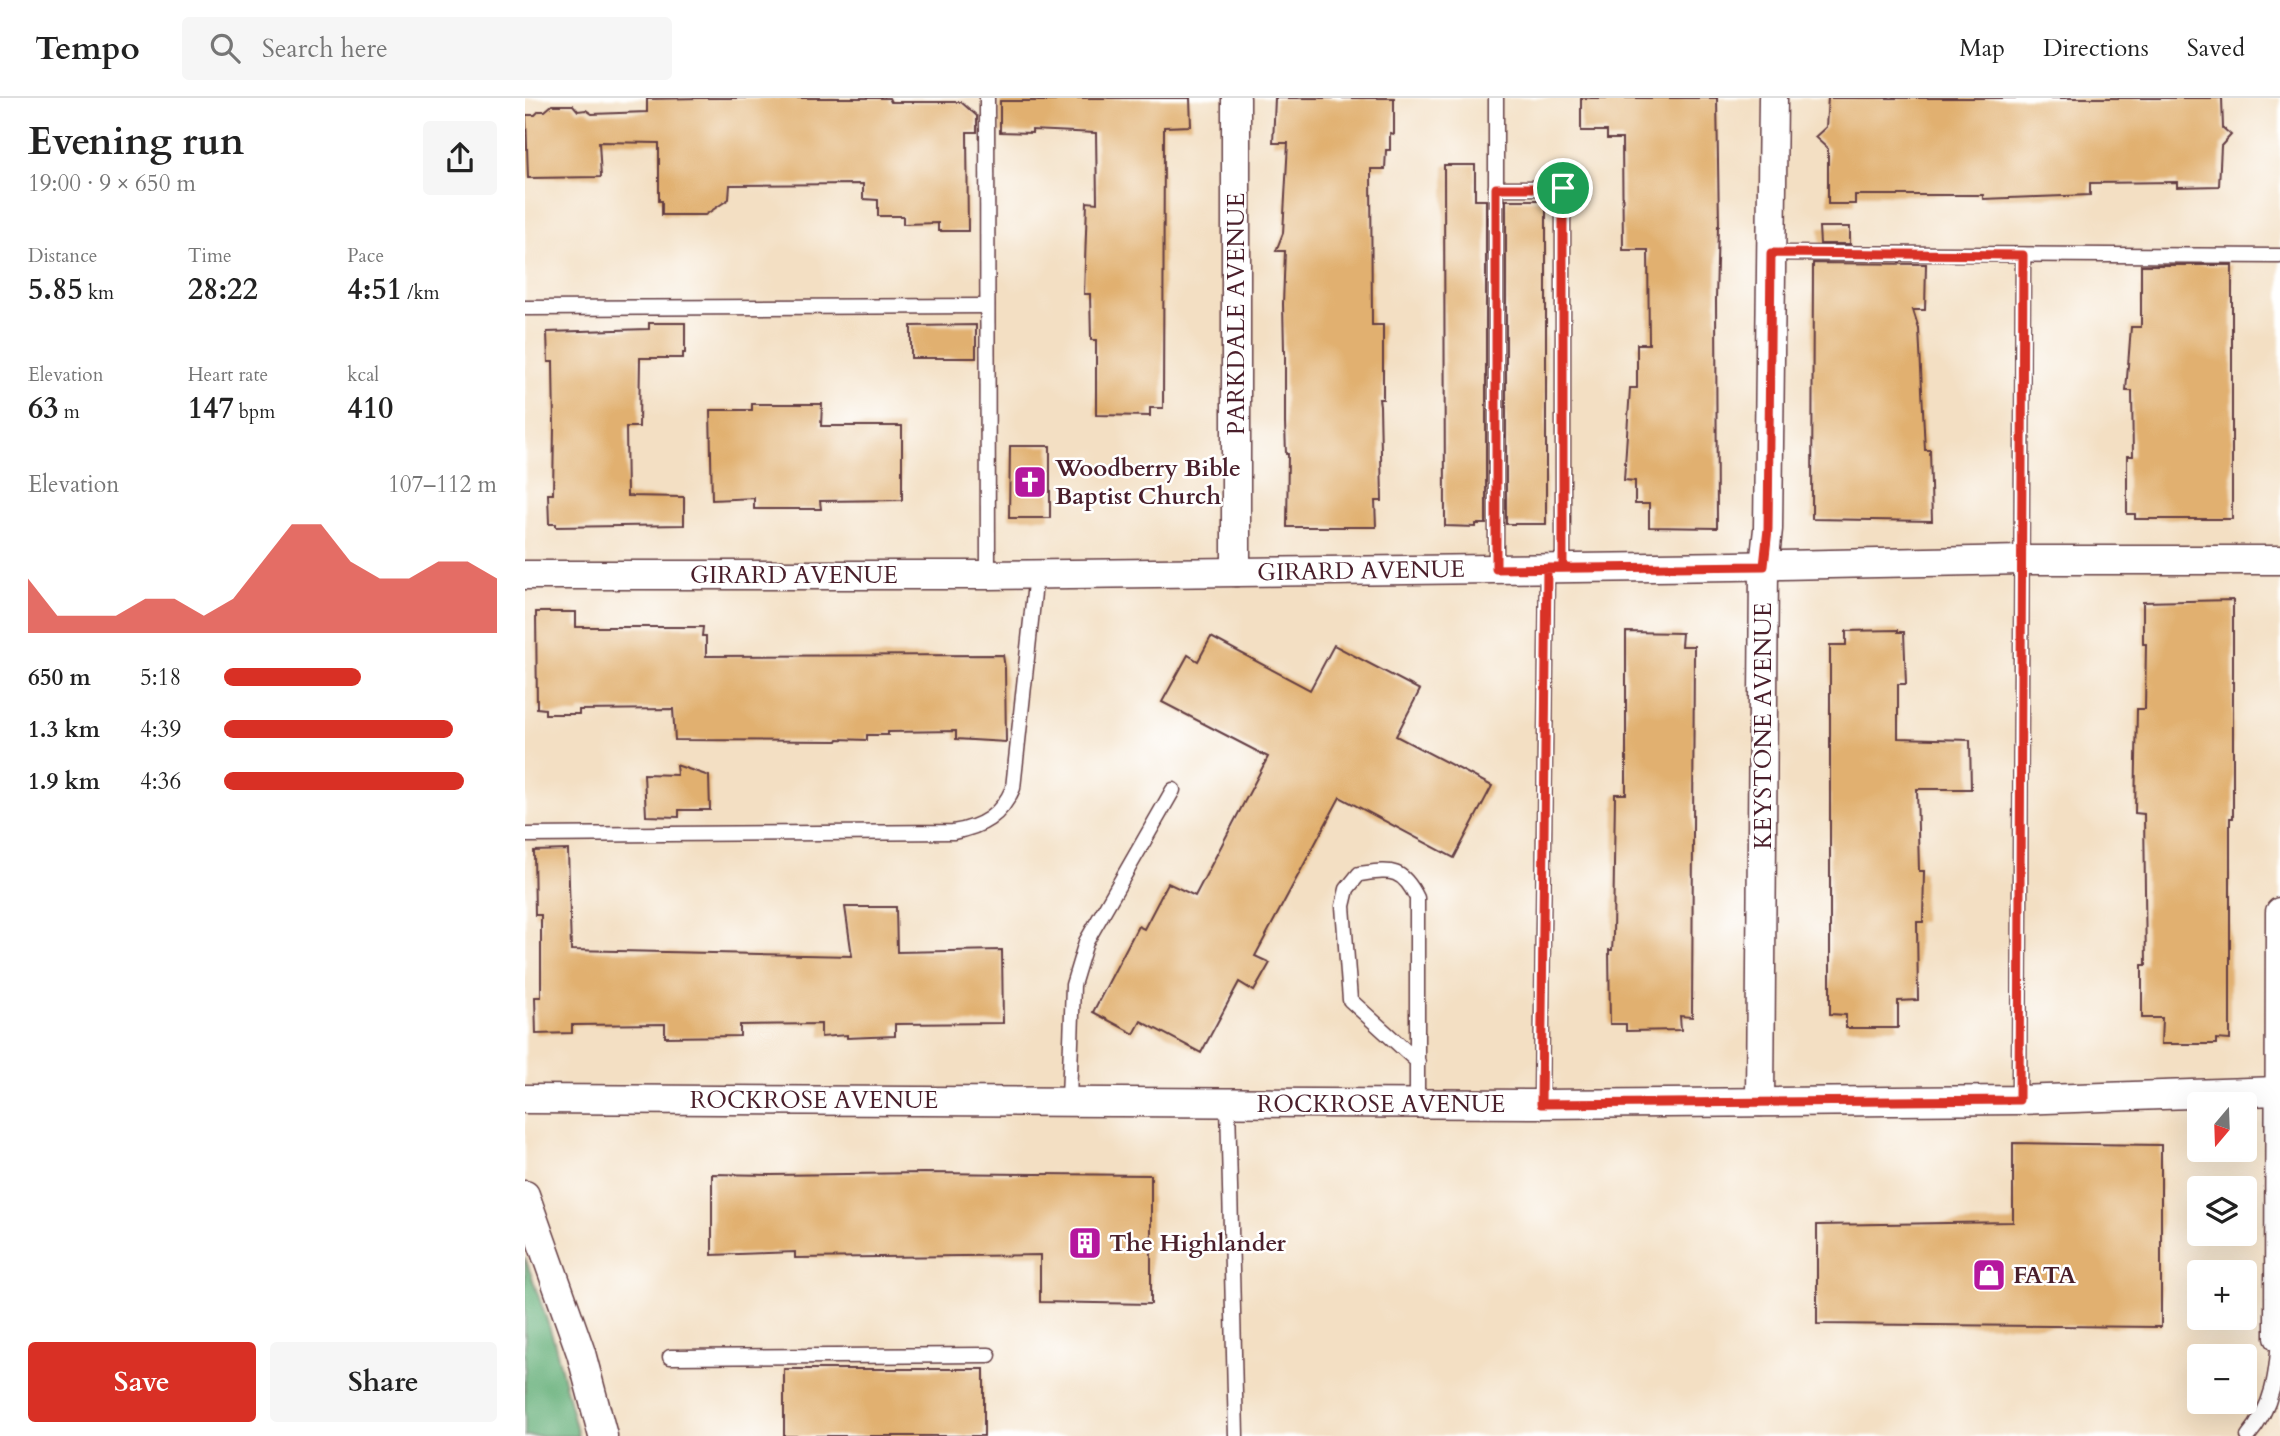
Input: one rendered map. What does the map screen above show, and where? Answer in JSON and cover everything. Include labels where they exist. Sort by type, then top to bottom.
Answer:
[{"type":"street","name":"PARKDALE AVENUE","points":[[1236,98],[1236,572]]},
{"type":"street","name":"KEYSTONE AVENUE","points":[[1760,1102],[1764,566],[1768,529],[1773,98]]},
{"type":"street","name":"GIRARD AVENUE","points":[[525,575],[988,575],[1764,566],[2022,560],[2280,560]]},
{"type":"street","points":[[2279,1337],[2280,912]]},
{"type":"street","name":"ROCKROSE AVENUE","points":[[525,1099],[1069,1100],[1228,1104],[2019,1100],[2279,1082]]},
{"type":"street","points":[[525,1195],[581,1353],[603,1436]]},
{"type":"lane","points":[[987,98],[988,575]]},
{"type":"lane","points":[[1496,98],[1496,569]]},
{"type":"lane","points":[[1496,188],[1563,188],[1541,1104]]},
{"type":"lane","points":[[1771,253],[2280,257]]},
{"type":"lane","points":[[2019,1100],[2023,255]]},
{"type":"lane","points":[[525,308],[986,306]]},
{"type":"lane","points":[[525,835],[953,832],[972,829],[994,816],[1006,803],[1013,788],[1036,574]]},
{"type":"lane","points":[[1069,1100],[1073,985],[1079,962],[1086,942],[1173,790]]},
{"type":"lane","points":[[1417,1103],[1418,1062],[1417,898],[1408,879],[1396,873],[1359,874],[1347,889],[1343,906],[1350,1000],[1418,1062]]},
{"type":"lane","points":[[1228,1104],[1236,1436]]},
{"type":"lane","points":[[2248,1436],[2260,1419],[2273,1387],[2277,1374],[2279,1337]]},
{"type":"lane","points":[[670,1357],[989,1355]]},
{"type":"green space","points":[[525,1257],[554,1341],[578,1436],[525,1436]]},
{"type":"building","points":[[889,98],[891,102],[961,102],[977,116],[977,132],[967,132],[968,231],[938,231],[938,223],[903,224],[903,216],[878,216],[878,200],[863,199],[863,184],[730,185],[729,199],[705,215],[662,215],[662,201],[659,201],[659,143],[599,142],[601,177],[528,178],[526,115],[535,115],[552,105],[573,105],[578,111],[586,110],[592,114],[647,112],[647,99]]},
{"type":"building","points":[[1055,98],[1190,98],[1191,126],[1164,127],[1163,408],[1150,408],[1150,416],[1096,415],[1096,340],[1091,340],[1090,294],[1084,294],[1087,202],[1097,203],[1096,133],[1032,130],[1032,133],[1000,132],[1000,101],[1055,101]]},
{"type":"building","points":[[1275,98],[1394,98],[1394,134],[1390,133],[1390,150],[1386,150],[1385,169],[1371,169],[1372,325],[1383,325],[1383,399],[1379,399],[1382,501],[1375,501],[1376,527],[1287,527],[1288,454],[1283,304],[1285,251],[1276,251],[1283,233],[1288,143],[1273,143]]},
{"type":"building","points":[[1581,98],[1717,98],[1717,528],[1649,527],[1649,504],[1635,504],[1635,481],[1624,480],[1630,388],[1637,388],[1637,344],[1649,344],[1648,250],[1623,250],[1622,139],[1607,139],[1607,131],[1581,131]]},
{"type":"building","points":[[1828,98],[2222,98],[2223,128],[2231,135],[2221,146],[2219,186],[2177,187],[2177,182],[2090,183],[2090,195],[1983,199],[1983,195],[1855,195],[1855,204],[1828,204],[1828,149],[1815,137],[1826,127]]},
{"type":"building","points":[[1444,165],[1475,165],[1475,200],[1486,200],[1486,524],[1476,524],[1476,527],[1445,526]]},
{"type":"building","points":[[1506,200],[1546,200],[1546,524],[1506,524]]},
{"type":"building","points":[[1819,227],[1850,227],[1850,244],[1820,244]]},
{"type":"building","points":[[1813,263],[1926,264],[1925,310],[1913,310],[1919,329],[1925,450],[1930,450],[1932,521],[1812,519]]},
{"type":"building","points":[[2141,265],[2232,265],[2232,519],[2135,519],[2135,514],[2127,514],[2127,456],[2133,456],[2132,391],[2126,391],[2131,327],[2141,327]]},
{"type":"building","points":[[649,323],[685,323],[685,353],[683,358],[640,358],[639,427],[626,427],[627,496],[684,497],[684,525],[556,527],[556,524],[549,524],[548,494],[553,494],[554,427],[553,362],[548,362],[547,332],[649,329]]},
{"type":"building","points":[[976,325],[976,358],[911,358],[911,326]]},
{"type":"building","points":[[752,404],[822,404],[821,426],[902,426],[902,500],[820,501],[821,509],[754,509],[754,498],[712,500],[710,410],[752,410]]},
{"type":"building","name":"Woodberry Bible Baptist Church","points":[[1010,446],[1050,446],[1050,518],[1009,518]]},
{"type":"building","points":[[2233,600],[2230,1040],[2216,1039],[2216,1044],[2161,1044],[2162,1018],[2142,1018],[2142,965],[2146,965],[2144,814],[2135,813],[2137,709],[2145,709],[2146,644],[2143,644],[2143,602]]},
{"type":"building","points":[[536,612],[576,612],[576,627],[703,627],[706,656],[1003,655],[1006,742],[956,739],[956,731],[888,732],[888,735],[867,735],[867,740],[837,741],[675,740],[673,709],[579,710],[579,714],[545,714],[545,709],[537,708]]},
{"type":"building","points":[[1846,631],[1904,632],[1906,684],[1898,684],[1898,738],[1970,740],[1971,789],[1917,789],[1919,871],[1924,871],[1923,922],[1917,922],[1918,1000],[1898,1001],[1898,1028],[1846,1028],[1846,1015],[1830,1014],[1830,645],[1846,645]]},
{"type":"building","points":[[1626,632],[1682,633],[1681,646],[1694,646],[1692,1017],[1680,1016],[1681,1030],[1626,1031],[1626,1024],[1610,1024],[1609,950],[1612,950],[1613,936],[1615,794],[1626,794]]},
{"type":"building","points":[[1211,637],[1310,690],[1334,645],[1420,690],[1396,736],[1492,786],[1454,858],[1340,797],[1255,956],[1270,963],[1254,991],[1239,982],[1201,1053],[1141,1021],[1134,1034],[1093,1012],[1138,926],[1144,929],[1168,883],[1195,896],[1268,757],[1162,702],[1188,655],[1198,661]]},
{"type":"building","points":[[676,765],[709,776],[710,810],[679,810],[679,817],[646,816],[644,774],[677,775]]},
{"type":"building","points":[[568,850],[571,950],[852,956],[845,907],[896,907],[897,952],[1002,950],[1003,1023],[895,1024],[895,1036],[847,1038],[847,1035],[821,1037],[821,1024],[740,1025],[740,1036],[665,1037],[665,1024],[572,1025],[572,1033],[536,1034],[535,997],[541,997],[541,915],[535,915],[534,851]]},
{"type":"building","name":"FATA","points":[[2013,1143],[2161,1145],[2161,1327],[1817,1324],[1817,1225],[2013,1222]]},
{"type":"building","points":[[712,1174],[1151,1175],[1151,1304],[1040,1302],[1040,1255],[795,1258],[795,1252],[712,1255]]},
{"type":"building","points":[[784,1369],[984,1369],[984,1436],[784,1436]]},
{"type":"place","name":"Woodberry Bible Baptist Church","points":[[1030,482]]},
{"type":"place","name":"The Highlander","points":[[1085,1243]]},
{"type":"place","name":"FATA","points":[[1989,1275]]},
{"type":"route","points":[[1563,188],[1496,188],[1496,569],[1563,568],[1764,566],[1768,529],[1771,253],[2023,255],[2019,1100],[1541,1104],[1547,568],[1563,568],[1563,188]]}]
